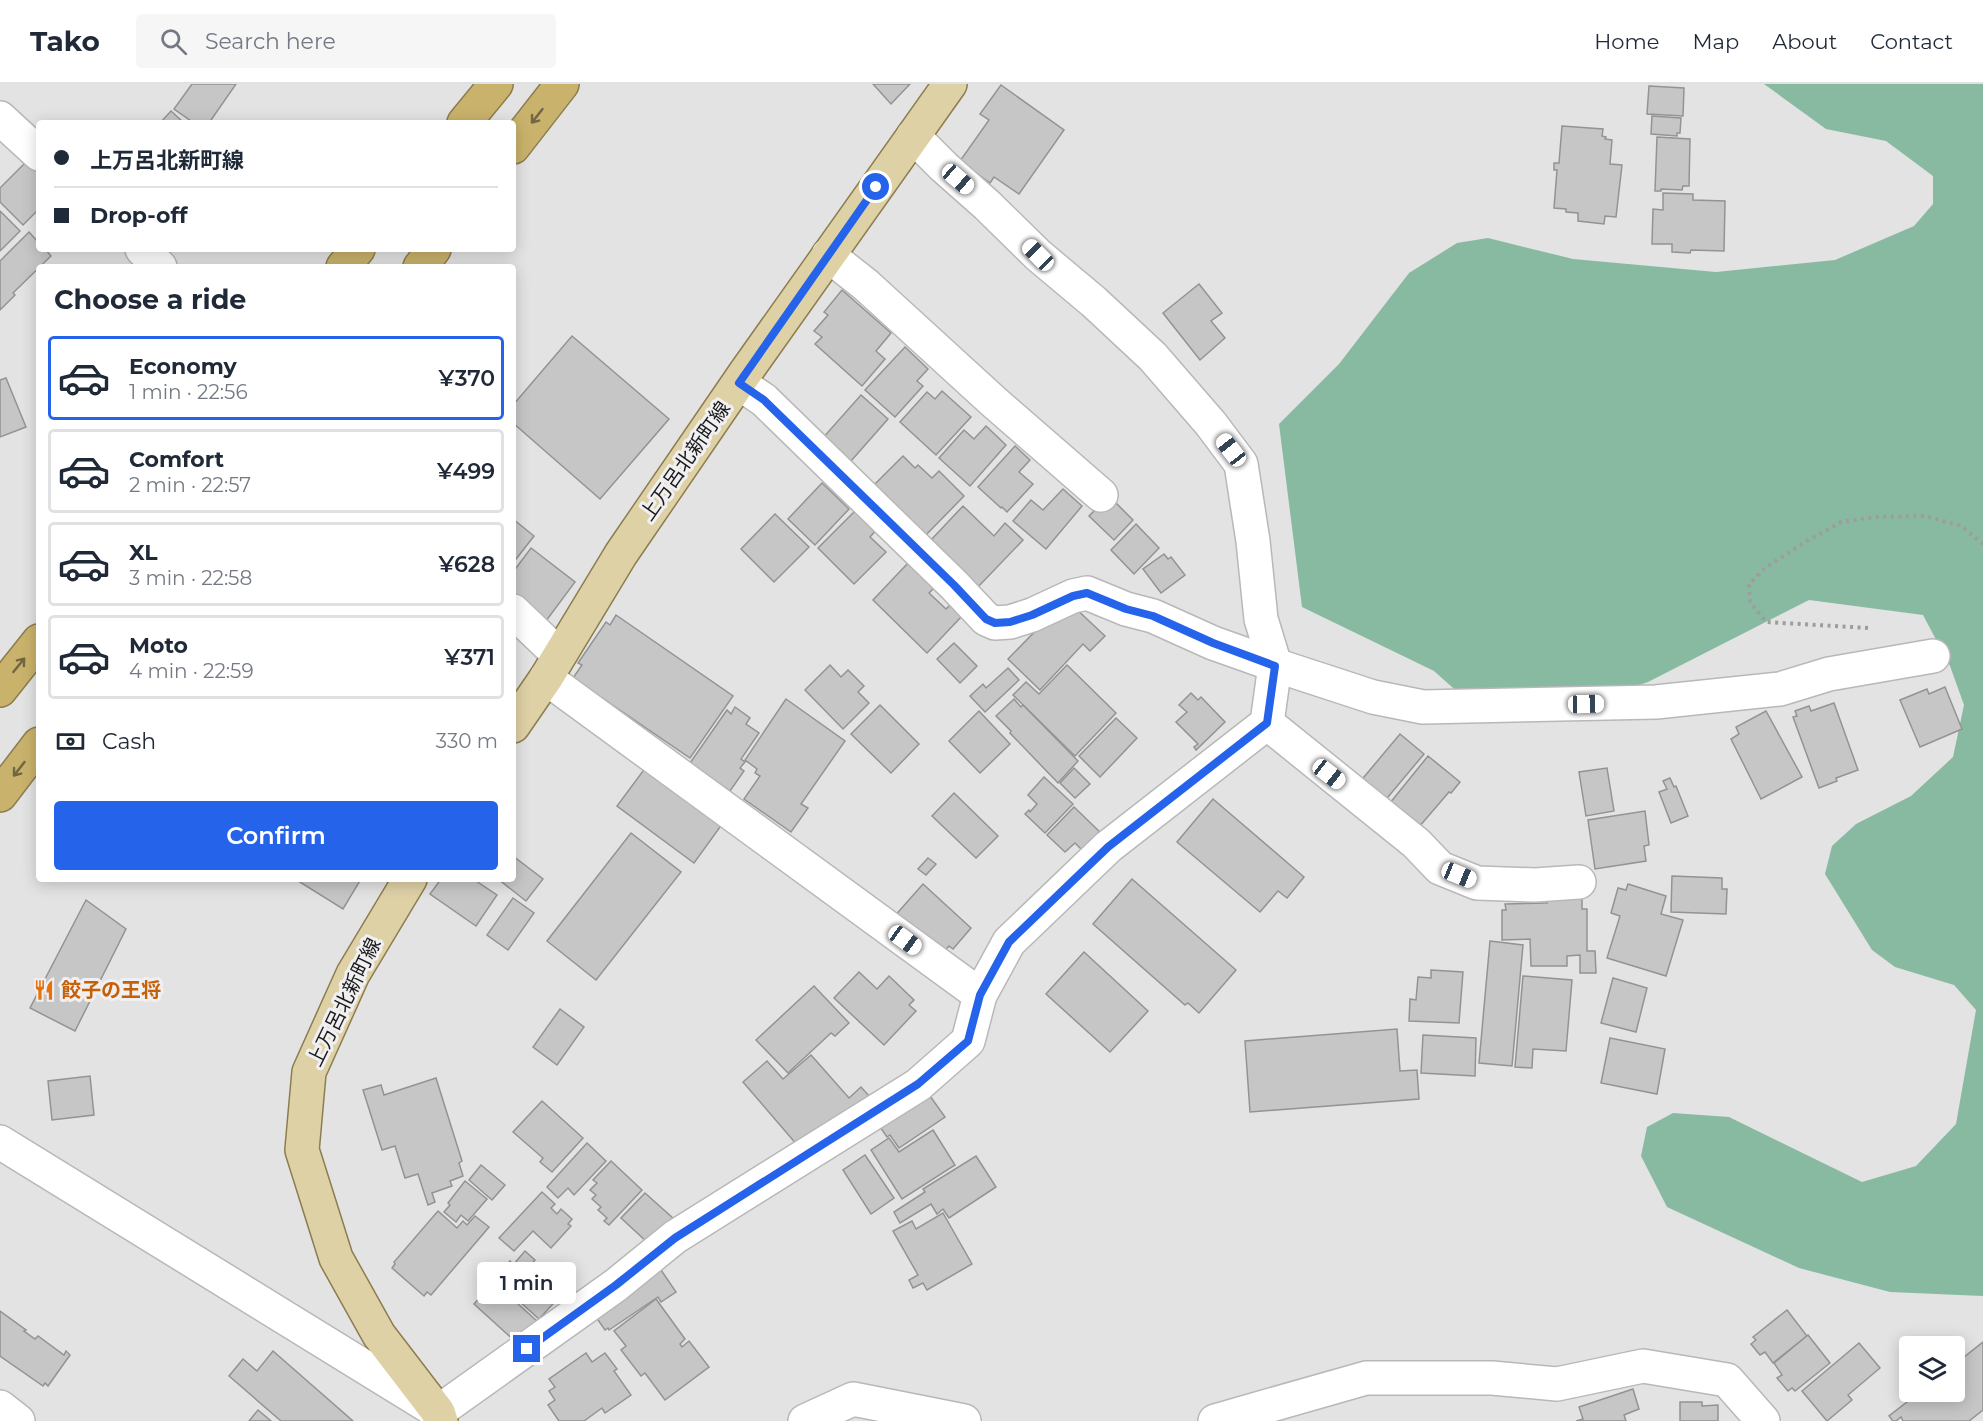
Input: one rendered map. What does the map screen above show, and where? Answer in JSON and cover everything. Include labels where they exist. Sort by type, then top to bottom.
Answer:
[{"type":"highway","points":[[466,120],[496,84]]},
{"type":"highway","points":[[516,143],[562,84]]},
{"type":"highway","points":[[346,264],[356,252]]},
{"type":"highway","points":[[422,264],[432,252]]},
{"type":"highway","points":[[0,690],[36,645]]},
{"type":"highway","points":[[0,795],[36,748]]},
{"type":"main road","name":"上万呂北新町線","points":[[516,721],[621,554],[828,255],[950,84]]},
{"type":"main road","name":"上万呂北新町線","points":[[408,882],[353,974],[309,1072],[302,1149],[336,1258],[379,1335],[440,1417]]},
{"type":"street","points":[[0,118],[36,151]]},
{"type":"street","points":[[0,1142],[440,1417],[675,1238],[918,1084],[968,1041],[980,995],[1009,942],[1108,847],[1267,723],[1275,666],[1261,619],[1241,464],[1211,424],[1153,357],[1094,302],[1038,255],[913,136]]},
{"type":"street","points":[[145,252],[157,264]]},
{"type":"street","points":[[828,255],[866,285],[994,402],[1101,495]]},
{"type":"street","points":[[739,383],[764,400],[946,577],[986,619],[995,623],[1010,622],[1032,615],[1073,596],[1087,593],[1126,609],[1153,616],[1213,643],[1275,666],[1373,697],[1423,707],[1656,702],[1780,689],[1829,674],[1933,656]]},
{"type":"street","points":[[516,615],[552,667],[980,995]]},
{"type":"street","points":[[1267,723],[1416,843],[1440,868],[1477,883],[1535,885],[1580,882]]},
{"type":"street","points":[[1215,1421],[1366,1378],[1492,1378],[1557,1384],[1643,1366],[1727,1380],[1763,1421]]},
{"type":"street","points":[[805,1421],[853,1399],[964,1421]]},
{"type":"street","points":[[0,1407],[18,1421]]},
{"type":"path","points":[[1870,628],[1766,621],[1750,602],[1749,584],[1765,568],[1841,522],[1875,517],[1925,516],[1961,526],[1983,544]]},
{"type":"green space","points":[[1764,84],[1983,84],[1983,1296],[1890,1292],[1799,1268],[1667,1207],[1641,1156],[1647,1127],[1673,1113],[1729,1117],[1862,1182],[1916,1166],[1956,1124],[1976,1010],[1954,985],[1895,967],[1872,950],[1825,874],[1832,846],[1856,824],[1911,796],[1953,757],[1964,705],[1950,666],[1923,615],[1809,600],[1648,682],[1537,720],[1480,712],[1434,671],[1302,607],[1279,424],[1339,364],[1409,273],[1457,243],[1488,238],[1573,259],[1716,272],[1835,260],[1914,226],[1933,204],[1933,176],[1886,141],[1826,129]]},
{"type":"building","points":[[192,84],[236,84],[211,120],[190,120],[174,109]]},
{"type":"building","points":[[873,84],[910,84],[891,104]]},
{"type":"building","points":[[1001,85],[1064,130],[1019,194],[994,177],[990,183],[960,161],[989,120],[980,114]]},
{"type":"building","points":[[1649,86],[1684,88],[1683,116],[1647,114]]},
{"type":"building","points":[[171,111],[181,120],[163,120]]},
{"type":"building","points":[[1652,116],[1681,118],[1680,133],[1677,133],[1677,136],[1651,134]]},
{"type":"building","points":[[1562,126],[1603,129],[1602,136],[1612,140],[1610,164],[1622,165],[1616,217],[1605,216],[1604,224],[1578,221],[1578,213],[1554,208],[1557,170],[1554,170],[1554,163],[1559,163]]},
{"type":"building","points":[[1657,137],[1690,139],[1689,186],[1683,186],[1682,190],[1655,191]]},
{"type":"building","points":[[30,158],[36,164],[36,212],[23,225],[0,202],[0,188]]},
{"type":"building","points":[[1663,193],[1693,194],[1693,200],[1725,201],[1724,251],[1672,252],[1672,244],[1652,244],[1653,209],[1663,210]]},
{"type":"building","points":[[0,211],[20,231],[0,251]]},
{"type":"building","points":[[29,232],[36,240],[36,252],[48,252],[51,256],[43,264],[36,264],[36,271],[13,293],[15,295],[0,310],[0,261]]},
{"type":"building","points":[[1199,284],[1222,313],[1211,321],[1225,338],[1200,360],[1163,313]]},
{"type":"building","points":[[842,290],[891,333],[876,351],[885,359],[862,386],[815,344],[822,337],[814,331],[828,315],[824,312]]},
{"type":"building","points":[[572,336],[669,419],[600,499],[516,426],[516,401]]},
{"type":"building","points":[[905,347],[928,369],[917,381],[923,386],[895,417],[865,390]]},
{"type":"building","points":[[6,378],[26,427],[0,437],[0,380]]},
{"type":"building","points":[[942,391],[971,417],[936,455],[900,422],[927,392],[935,399]]},
{"type":"building","points":[[861,395],[888,419],[851,461],[821,440]]},
{"type":"building","points":[[986,426],[1006,445],[970,486],[939,458],[964,430],[974,439]]},
{"type":"building","points":[[1015,446],[1030,460],[1019,472],[1033,484],[1007,512],[978,487]]},
{"type":"building","points":[[903,456],[915,468],[918,465],[932,478],[939,471],[964,496],[923,538],[872,487]]},
{"type":"building","points":[[822,483],[849,509],[815,545],[788,519]]},
{"type":"building","points":[[1063,489],[1082,506],[1046,549],[1013,521],[1031,500],[1043,510]]},
{"type":"building","points":[[1109,496],[1133,520],[1114,540],[1089,516]]},
{"type":"building","points":[[963,506],[994,536],[1005,523],[1023,540],[977,588],[930,541]]},
{"type":"building","points":[[857,509],[878,528],[870,537],[886,552],[854,584],[818,548]]},
{"type":"building","points":[[775,514],[809,547],[774,582],[741,549]]},
{"type":"building","points":[[516,521],[534,536],[516,559]]},
{"type":"building","points":[[1136,524],[1159,548],[1134,574],[1111,550]]},
{"type":"building","points":[[531,548],[575,582],[546,621],[516,598],[516,568]]},
{"type":"building","points":[[1164,554],[1168,559],[1171,557],[1185,575],[1161,593],[1143,569]]},
{"type":"building","points":[[908,563],[934,588],[929,593],[946,609],[952,603],[963,615],[927,653],[873,600]]},
{"type":"building","points":[[1072,605],[1105,636],[1090,651],[1083,644],[1040,690],[1008,659],[1054,612]]},
{"type":"building","points":[[616,615],[733,696],[690,758],[573,678],[582,665],[578,663],[606,622],[610,625]]},
{"type":"building","points":[[954,643],[977,666],[960,683],[937,659]]},
{"type":"building","points":[[830,665],[841,677],[848,670],[864,686],[858,692],[869,703],[843,729],[805,690]]},
{"type":"building","points":[[1067,665],[1116,713],[1075,756],[1013,695],[1026,682],[1039,694]]},
{"type":"building","points":[[1008,668],[1019,680],[985,712],[970,696],[983,684],[986,688]]},
{"type":"building","points":[[1945,687],[1962,729],[1920,747],[1900,700],[1927,689],[1929,694]]},
{"type":"building","points":[[1191,693],[1198,700],[1201,697],[1225,722],[1196,750],[1194,747],[1198,744],[1176,722],[1187,712],[1179,705]]},
{"type":"building","points":[[786,699],[845,741],[801,804],[808,808],[791,832],[744,799],[760,776],[755,773],[757,769],[745,760]]},
{"type":"building","points":[[1014,699],[1021,707],[1023,705],[1078,761],[1058,783],[996,716]]},
{"type":"building","points":[[1834,703],[1858,770],[1836,778],[1837,781],[1819,788],[1793,717],[1797,716],[1795,711],[1809,706],[1811,711]]},
{"type":"building","points":[[880,705],[919,744],[891,773],[851,734]]},
{"type":"building","points":[[735,707],[750,718],[746,724],[759,733],[741,759],[745,762],[740,768],[744,771],[730,791],[690,763],[727,710],[731,714]]},
{"type":"building","points":[[979,711],[1010,744],[980,773],[949,741]]},
{"type":"building","points":[[1766,711],[1802,777],[1761,799],[1731,739],[1739,734],[1736,727]]},
{"type":"building","points":[[1116,718],[1137,738],[1100,777],[1079,756]]},
{"type":"building","points":[[1400,734],[1424,754],[1383,803],[1359,783]]},
{"type":"building","points":[[1428,756],[1460,782],[1419,827],[1390,803]]},
{"type":"building","points":[[646,767],[723,823],[694,863],[617,806]]},
{"type":"building","points":[[1074,768],[1090,784],[1075,798],[1060,783]]},
{"type":"building","points":[[1607,768],[1614,811],[1586,816],[1579,772]]},
{"type":"building","points":[[1044,777],[1073,804],[1045,833],[1025,814],[1037,804],[1028,795]]},
{"type":"building","points":[[1670,778],[1674,787],[1676,786],[1688,816],[1671,823],[1659,792],[1667,789],[1663,781]]},
{"type":"building","points":[[954,793],[998,836],[976,858],[932,816]]},
{"type":"building","points":[[1213,799],[1304,877],[1287,898],[1278,891],[1260,912],[1177,842]]},
{"type":"building","points":[[1074,807],[1104,836],[1094,847],[1089,842],[1082,850],[1075,843],[1065,852],[1047,835]]},
{"type":"building","points":[[1645,811],[1649,845],[1644,846],[1646,861],[1595,869],[1588,820]]},
{"type":"building","points":[[631,833],[681,872],[596,980],[547,941]]},
{"type":"building","points":[[516,858],[543,879],[526,901],[502,882],[516,882]]},
{"type":"building","points":[[928,858],[936,864],[926,875],[918,869]]},
{"type":"building","points":[[1672,876],[1722,878],[1722,889],[1727,889],[1726,914],[1671,912]]},
{"type":"building","points":[[1132,879],[1236,970],[1199,1013],[1188,1003],[1185,1005],[1093,924]]},
{"type":"building","points":[[300,882],[359,882],[343,909]]},
{"type":"building","points":[[439,882],[478,882],[497,895],[476,926],[430,894]]},
{"type":"building","points":[[923,884],[971,928],[953,949],[949,946],[938,958],[893,918]]},
{"type":"building","points":[[1628,884],[1666,896],[1661,914],[1683,920],[1666,976],[1607,958],[1620,916],[1611,913],[1618,888],[1626,890]]},
{"type":"building","points":[[513,898],[534,913],[508,950],[487,935]]},
{"type":"building","points":[[1582,898],[1582,909],[1587,909],[1587,951],[1595,951],[1596,973],[1580,973],[1580,955],[1567,956],[1567,966],[1531,966],[1530,939],[1502,940],[1502,910],[1506,910],[1505,904],[1547,903],[1547,899]]},
{"type":"building","points":[[86,900],[126,929],[75,1031],[30,1008]]},
{"type":"building","points":[[1490,941],[1523,945],[1512,1066],[1479,1063]]},
{"type":"building","points":[[1084,952],[1148,1011],[1110,1052],[1046,994]]},
{"type":"building","points":[[1431,970],[1463,972],[1459,1023],[1409,1021],[1410,999],[1416,1000],[1418,977],[1431,978]]},
{"type":"building","points":[[859,972],[877,989],[889,976],[914,1000],[909,1005],[916,1011],[884,1045],[834,998]]},
{"type":"building","points":[[1523,976],[1572,980],[1566,1051],[1533,1049],[1532,1068],[1515,1067]]},
{"type":"building","points":[[1613,978],[1647,988],[1636,1032],[1601,1023]]},
{"type":"building","points":[[814,986],[849,1023],[835,1036],[831,1033],[788,1073],[756,1040]]},
{"type":"building","points":[[560,1009],[584,1027],[557,1065],[533,1047]]},
{"type":"building","points":[[1397,1029],[1400,1071],[1417,1070],[1419,1099],[1250,1112],[1245,1041]]},
{"type":"building","points":[[1423,1035],[1476,1038],[1475,1076],[1421,1073]]},
{"type":"building","points":[[1610,1038],[1665,1049],[1657,1094],[1601,1083]]},
{"type":"building","points":[[811,1055],[849,1098],[861,1087],[871,1098],[798,1146],[743,1082],[767,1061],[783,1079]]},
{"type":"building","points":[[90,1076],[94,1115],[52,1120],[48,1081]]},
{"type":"building","points":[[436,1078],[462,1161],[459,1163],[463,1176],[450,1181],[452,1186],[432,1193],[435,1202],[428,1205],[418,1174],[405,1178],[395,1146],[382,1150],[363,1090],[381,1085],[384,1095]]},
{"type":"building","points":[[925,1089],[945,1117],[899,1148],[890,1135],[887,1137],[876,1121]]},
{"type":"building","points":[[542,1101],[583,1138],[552,1172],[540,1162],[543,1158],[513,1132]]},
{"type":"building","points":[[933,1130],[955,1165],[902,1199],[871,1150],[889,1138],[899,1152]]},
{"type":"building","points":[[587,1143],[606,1161],[574,1195],[568,1188],[558,1198],[547,1187]]},
{"type":"building","points":[[865,1155],[894,1198],[871,1214],[843,1170]]},
{"type":"building","points":[[976,1156],[996,1187],[949,1218],[943,1209],[937,1214],[931,1204],[900,1223],[894,1212],[925,1192],[923,1189]]},
{"type":"building","points":[[611,1161],[642,1190],[609,1225],[604,1221],[607,1218],[598,1210],[601,1207],[592,1199],[596,1195],[590,1190],[597,1183],[593,1180]]},
{"type":"building","points":[[481,1165],[505,1185],[492,1200],[469,1180]]},
{"type":"building","points":[[465,1181],[487,1199],[468,1221],[461,1215],[456,1222],[444,1212]]},
{"type":"building","points":[[542,1192],[555,1204],[551,1208],[557,1214],[561,1209],[572,1219],[568,1224],[571,1226],[551,1248],[533,1231],[514,1251],[499,1238]]},
{"type":"building","points":[[645,1193],[674,1219],[648,1243],[621,1218]]},
{"type":"building","points":[[438,1211],[457,1228],[463,1221],[467,1225],[475,1216],[489,1227],[431,1295],[427,1292],[424,1296],[392,1268],[394,1262]]},
{"type":"building","points":[[943,1213],[972,1264],[927,1290],[923,1283],[913,1288],[909,1280],[918,1275],[893,1231],[912,1221],[916,1229]]},
{"type":"building","points":[[525,1251],[535,1260],[507,1291],[494,1278],[510,1261],[513,1265]]},
{"type":"building","points":[[533,1266],[563,1293],[539,1319],[510,1293]]},
{"type":"building","points":[[659,1267],[676,1292],[661,1302],[658,1297],[609,1330],[608,1328],[605,1330],[589,1307]]},
{"type":"building","points":[[494,1282],[538,1322],[518,1344],[474,1304]]},
{"type":"building","points":[[656,1299],[685,1339],[680,1344],[682,1347],[689,1341],[709,1367],[665,1400],[645,1373],[641,1376],[621,1350],[626,1346],[614,1331]]},
{"type":"building","points":[[1787,1310],[1807,1336],[1773,1363],[1765,1352],[1760,1355],[1751,1344],[1756,1340],[1753,1337]]},
{"type":"building","points":[[0,1311],[35,1339],[38,1336],[64,1355],[66,1351],[70,1355],[48,1386],[45,1383],[43,1386],[0,1356]]},
{"type":"building","points":[[1808,1335],[1830,1363],[1795,1391],[1792,1388],[1788,1391],[1777,1378],[1782,1375],[1774,1363]]},
{"type":"building","points":[[1983,1342],[1983,1410],[1969,1421],[1903,1421],[1901,1417],[1893,1421],[1889,1416],[1907,1402],[1965,1402],[1965,1356]]},
{"type":"building","points":[[1859,1343],[1880,1368],[1848,1395],[1852,1400],[1827,1421],[1802,1391]]},
{"type":"building","points":[[273,1351],[353,1421],[281,1421],[229,1376],[243,1359],[257,1371]]},
{"type":"building","points":[[586,1353],[592,1362],[605,1353],[617,1369],[614,1371],[631,1395],[605,1413],[602,1408],[584,1421],[559,1421],[548,1405],[555,1400],[549,1391],[555,1387],[549,1379]]},
{"type":"building","points":[[1633,1389],[1639,1409],[1624,1415],[1626,1421],[1576,1421],[1583,1419],[1579,1407]]},
{"type":"building","points":[[1680,1402],[1702,1402],[1702,1406],[1718,1405],[1718,1421],[1680,1421]]},
{"type":"building","points":[[258,1410],[271,1421],[249,1421]]},
{"type":"place","name":"餃子の王将","points":[[44,990]]},
{"type":"route","points":[[527,1349],[616,1285],[675,1238],[918,1084],[968,1041],[980,995],[1009,942],[1108,847],[1267,723],[1275,666],[1213,643],[1153,616],[1126,609],[1087,593],[1073,596],[1032,615],[1010,622],[995,623],[986,619],[764,400],[739,383],[876,187]]}]
